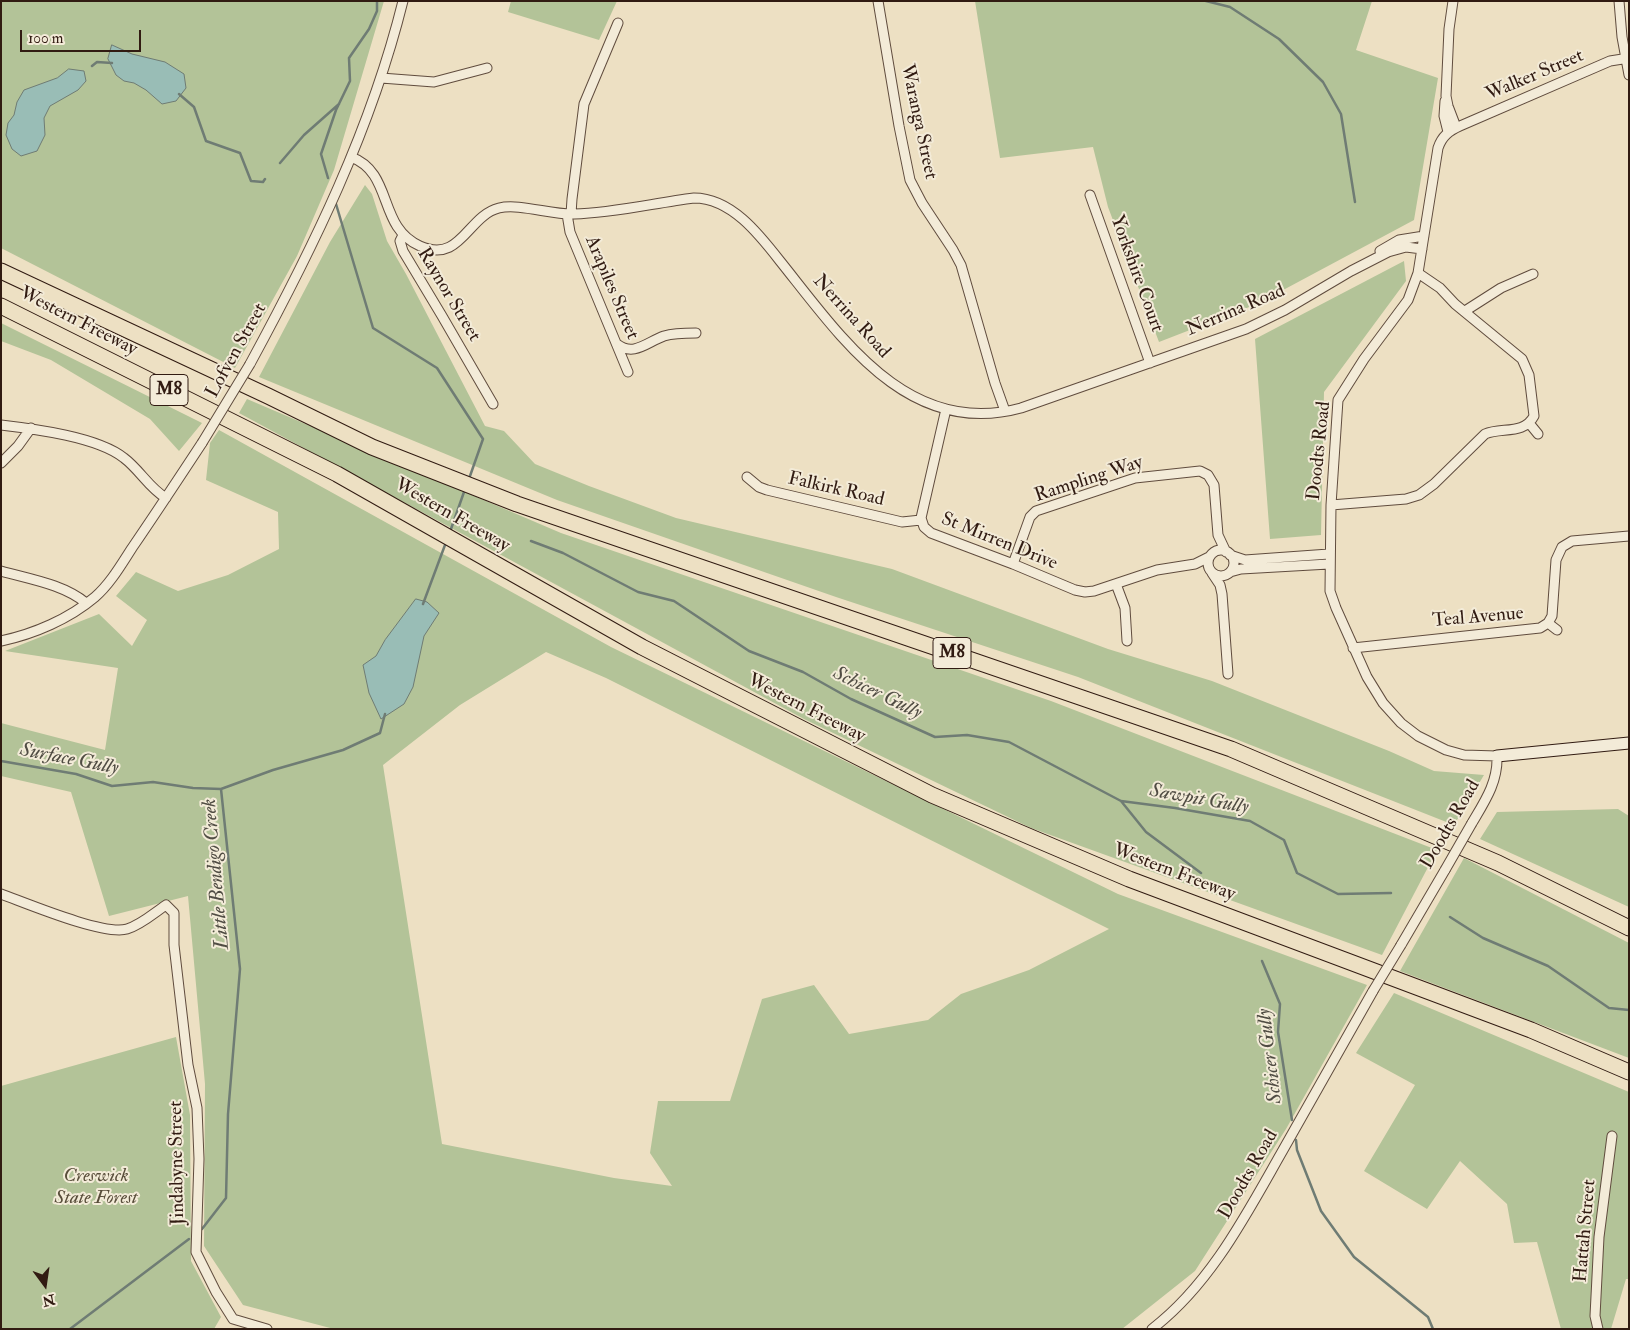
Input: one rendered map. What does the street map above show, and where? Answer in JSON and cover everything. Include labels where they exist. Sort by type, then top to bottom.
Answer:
[{"type":"highway","name":"Western Freeway","points":[[1,271],[260,392],[372,447],[517,504],[1231,749],[1498,863],[1629,928]]},
{"type":"highway","name":"Western Freeway","points":[[1,306],[337,474],[642,647],[932,795],[1129,879],[1531,1030],[1629,1072]]},
{"type":"street","name":"Lofven Street","points":[[1,641],[44,627],[61,619],[98,594],[166,498],[202,443],[250,364],[309,252],[351,156],[382,78],[403,1]]},
{"type":"street","name":"Waranga Street","points":[[878,1],[910,180],[922,203],[953,250],[960,265],[1002,412]]},
{"type":"street","points":[[1452,130],[1443,111],[1447,91],[1449,29],[1453,1]]},
{"type":"street","points":[[1619,1],[1622,37],[1628,58],[1629,74]]},
{"type":"street","name":"Arapiles Street","points":[[618,23],[584,104],[569,214],[570,232],[628,372]]},
{"type":"street","name":"Walker Street","points":[[1452,130],[1610,62],[1628,58]]},
{"type":"street","points":[[382,78],[434,82],[487,68]]},
{"type":"street","name":"Doodts Road","points":[[1152,1329],[1189,1293],[1225,1248],[1250,1208],[1495,781],[1498,756],[1474,756],[1455,753],[1424,739],[1406,728],[1374,690],[1353,648],[1331,594],[1329,564],[1338,400],[1364,358],[1408,300],[1418,273],[1438,148],[1440,141],[1452,130]]},
{"type":"street","name":"Raynor Street","points":[[351,156],[365,164],[376,176],[392,218],[403,234],[400,240],[403,251],[492,404]]},
{"type":"street","name":"Yorkshire Court","points":[[1090,195],[1150,363]]},
{"type":"street","name":"Nerrina Road","points":[[403,234],[421,246],[432,249],[444,249],[455,244],[485,215],[500,208],[514,207],[569,214],[694,198],[705,199],[722,205],[758,234],[848,344],[884,377],[907,394],[946,409],[971,414],[1002,412],[1022,408],[1246,330],[1350,271],[1392,243],[1402,239],[1424,236]]},
{"type":"street","name":"Nerrina Road","points":[[1350,271],[1396,249],[1406,247],[1422,249]]},
{"type":"street","points":[[1331,505],[1406,499],[1431,491],[1486,434],[1493,431],[1519,428],[1529,424],[1533,418],[1534,411],[1529,375],[1524,361],[1440,288],[1418,273]]},
{"type":"street","points":[[1465,311],[1502,288],[1533,274]]},
{"type":"street","points":[[617,344],[626,350],[632,350],[665,336],[696,333]]},
{"type":"street","name":"St Mirren Drive","points":[[946,409],[921,520],[924,527],[931,532],[1082,592],[1094,591],[1150,572],[1198,564],[1210,556]]},
{"type":"street","points":[[1529,424],[1538,434]]},
{"type":"street","points":[[1,425],[30,428],[94,443],[110,449],[125,458],[153,489],[166,498]]},
{"type":"street","points":[[1,463],[21,442],[30,428]]},
{"type":"street","name":"Rampling Way","points":[[1014,564],[1030,516],[1036,511],[1135,478],[1192,471],[1208,475],[1214,487],[1217,528]]},
{"type":"street","name":"Falkirk Road","points":[[747,477],[762,488],[781,494],[902,522],[921,520]]},
{"type":"street","points":[[1217,528],[1219,539],[1233,562],[1222,594]]},
{"type":"street","points":[[1217,528],[1208,565],[1220,585],[1222,594],[1228,674]]},
{"type":"street","name":"Teal Avenue","points":[[1353,648],[1540,628],[1548,622],[1553,611],[1557,557],[1562,547],[1572,542],[1629,536]]},
{"type":"street","points":[[1210,556],[1216,551],[1228,553],[1245,560],[1329,554]]},
{"type":"street","points":[[1211,572],[1220,576],[1244,569],[1329,564]]},
{"type":"street","name":"St Mirren Drive","points":[[1180,566],[1211,572]]},
{"type":"street","points":[[1,571],[60,589],[86,603]]},
{"type":"street","points":[[1116,584],[1125,608],[1127,642]]},
{"type":"street","points":[[1548,622],[1556,630]]},
{"type":"street","points":[[1498,756],[1629,743]]},
{"type":"street","name":"Jindabyne Street","points":[[1,894],[71,920],[115,930],[126,929],[166,905],[174,913],[174,945],[188,1065],[197,1108],[196,1252],[216,1292],[233,1319],[267,1329]]},
{"type":"street","name":"Hattah Street","points":[[1598,1329],[1595,1316],[1599,1237],[1612,1136]]},
{"type":"green space","points":[[1,1],[384,1],[334,170],[297,256],[235,368],[1,248]]},
{"type":"green space","points":[[511,1],[617,1],[599,40],[508,12]]},
{"type":"green space","points":[[975,1],[1372,1],[1356,50],[1438,78],[1414,220],[1257,304],[1159,342],[1108,207],[1093,147],[1000,158]]},
{"type":"green space","points":[[365,185],[372,194],[387,241],[485,426],[504,431],[535,464],[676,518],[892,569],[1108,649],[1212,681],[1389,751],[1434,771],[1484,775],[1454,825],[1078,677],[836,597],[557,500],[259,377],[330,242]]},
{"type":"green space","points":[[1404,261],[1406,281],[1324,392],[1321,535],[1270,539],[1255,339]]},
{"type":"green space","points":[[1,323],[202,423],[179,451],[150,419],[51,360],[1,341]]},
{"type":"green space","points":[[247,399],[561,533],[1051,701],[1437,850],[1382,955],[1031,828],[804,719],[239,413]]},
{"type":"green space","points":[[219,430],[611,647],[1118,894],[1367,985],[1286,1129],[1195,1271],[1122,1329],[334,1329],[243,1305],[204,1246],[205,1084],[188,896],[109,916],[71,792],[1,776],[1,723],[105,750],[118,668],[5,651],[99,614],[132,646],[147,620],[116,596],[136,572],[178,591],[228,575],[279,549],[278,512],[206,480],[210,443]],"holes":[[[546,652],[606,678],[1109,929],[1029,970],[961,994],[928,1020],[849,1034],[814,985],[762,999],[730,1101],[658,1101],[650,1153],[672,1186],[614,1178],[442,1144],[383,765],[460,705]]]},
{"type":"green space","points":[[1618,809],[1629,816],[1629,907],[1480,839],[1497,812]]},
{"type":"green space","points":[[1464,858],[1629,943],[1629,1058],[1400,971]]},
{"type":"green space","points":[[1394,993],[1629,1092],[1629,1279],[1626,1279],[1611,1329],[1561,1329],[1537,1242],[1514,1243],[1507,1204],[1460,1161],[1427,1209],[1364,1171],[1415,1085],[1356,1053]]},
{"type":"green space","name":"Creswick State Forest","points":[[176,1037],[190,1115],[191,1261],[221,1317],[214,1329],[1,1329],[1,1086]]},
{"type":"water","points":[[112,45],[132,54],[165,62],[184,74],[186,88],[176,101],[162,104],[146,90],[134,83],[124,81],[116,75],[108,59]]},
{"type":"water","points":[[69,69],[84,71],[86,81],[78,90],[50,106],[44,118],[45,135],[37,151],[21,156],[12,149],[6,135],[8,123],[14,115],[17,102],[24,90],[57,78]]},
{"type":"water","points":[[416,599],[427,602],[439,613],[424,636],[413,687],[404,704],[381,719],[369,693],[363,665],[376,656],[385,640]]},
{"type":"waterway","name":"Little Bendigo Creek","points":[[328,178],[321,154],[336,110],[350,81],[349,58],[369,29],[377,11],[377,1]]},
{"type":"waterway","points":[[1206,1],[1230,7],[1279,39],[1323,82],[1341,114],[1355,202]]},
{"type":"waterway","points":[[92,66],[97,62],[112,63]]},
{"type":"waterway","points":[[179,94],[194,107],[206,141],[240,153],[251,181],[263,182],[265,179]]},
{"type":"waterway","points":[[280,163],[304,135],[339,104]]},
{"type":"waterway","name":"Little Bendigo Creek","points":[[336,204],[373,328],[437,368],[483,439],[470,476]]},
{"type":"waterway","name":"Little Bendigo Creek","points":[[451,529],[464,492]]},
{"type":"waterway","name":"Schicer Gully","points":[[531,541],[563,553],[638,592],[674,601],[749,651],[803,672],[851,699],[935,737],[967,735],[1009,742],[1121,801],[1146,832],[1201,873]]},
{"type":"waterway","name":"Little Bendigo Creek","points":[[423,604],[445,545]]},
{"type":"waterway","name":"Little Bendigo Creek","points":[[202,1229],[226,1198],[228,1114],[240,969],[221,789],[273,770],[343,750],[380,733],[385,714]]},
{"type":"waterway","name":"Surface Gully","points":[[1,761],[76,774],[112,786],[153,782],[193,788],[221,789]]},
{"type":"waterway","name":"Sawpit Gully","points":[[1121,801],[1250,821],[1284,840],[1297,873],[1338,894],[1391,893]]},
{"type":"waterway","name":"Sawpit Gully","points":[[1450,917],[1483,938],[1548,966],[1609,1008],[1629,1010]]},
{"type":"waterway","name":"Schicer Gully","points":[[1262,961],[1280,1004],[1278,1032],[1292,1120]]},
{"type":"waterway","name":"Schicer Gully","points":[[1296,1140],[1297,1150],[1321,1211],[1354,1257],[1428,1317],[1433,1329]]},
{"type":"waterway","name":"Little Bendigo Creek","points":[[70,1329],[189,1239]]}]
